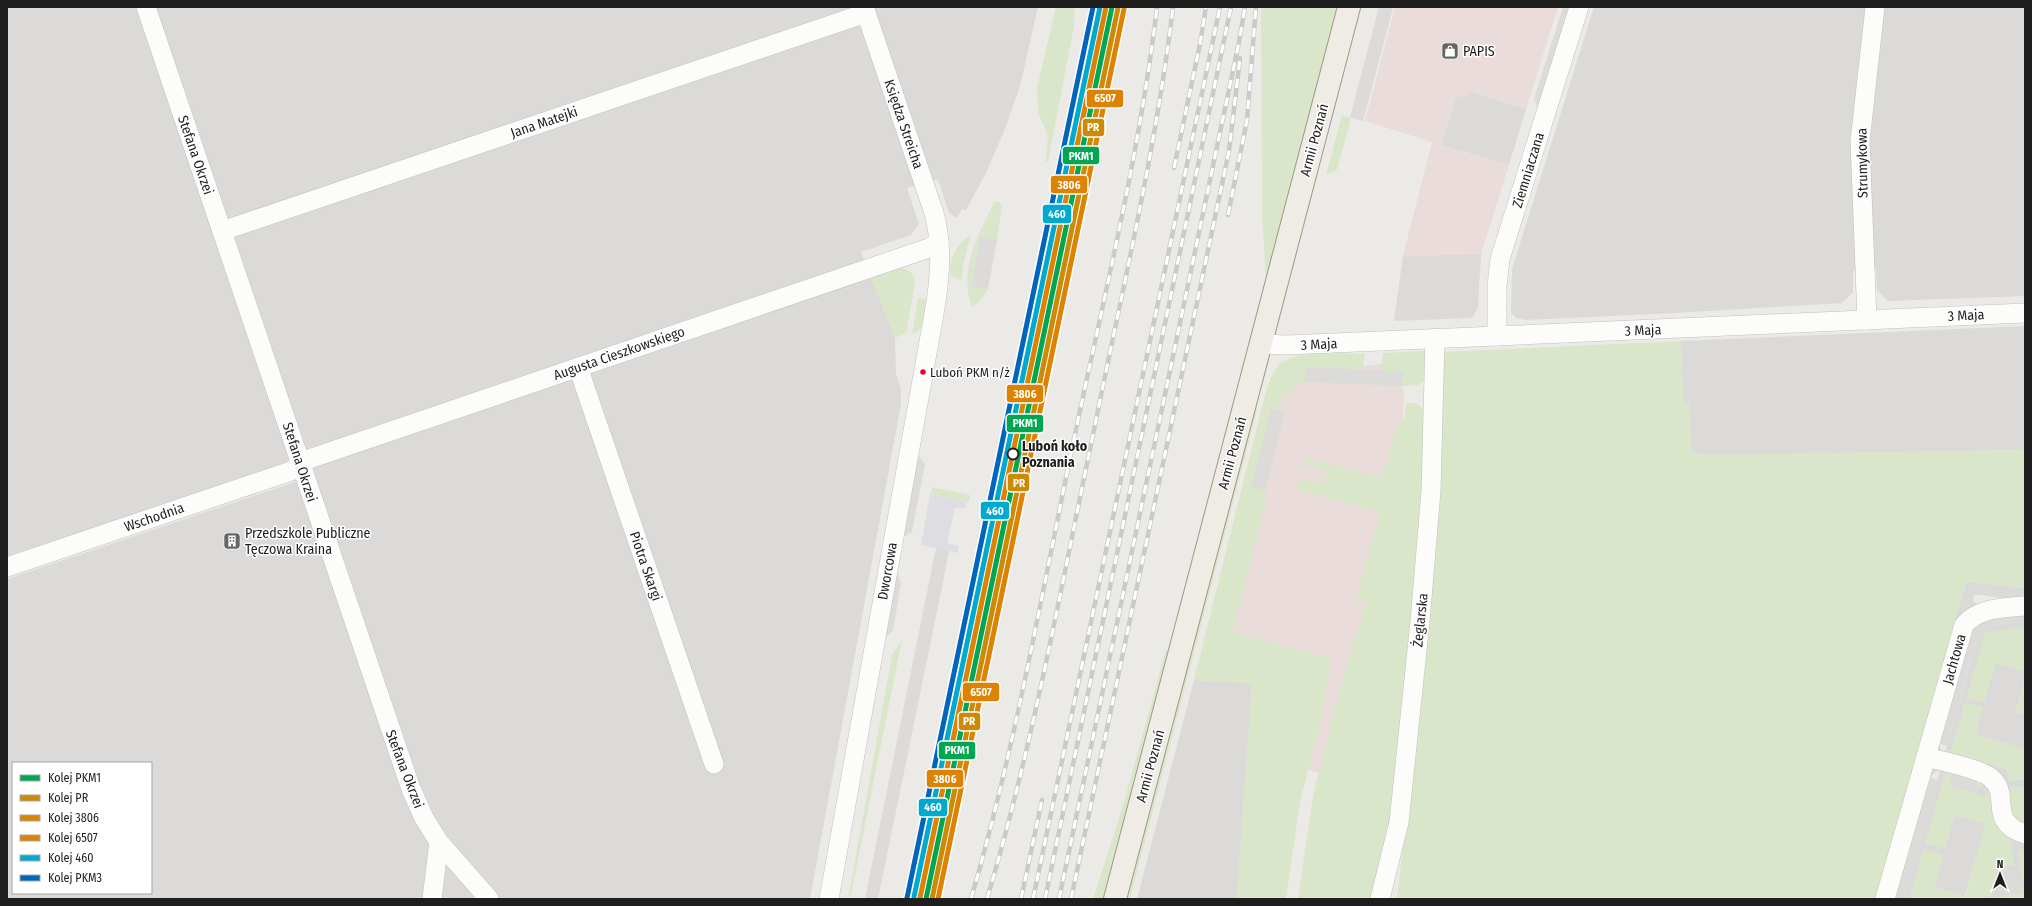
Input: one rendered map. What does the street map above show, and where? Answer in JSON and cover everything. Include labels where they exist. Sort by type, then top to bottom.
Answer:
[{"type":"main road","name":"Armii Poznań","points":[[1116,899],[1349,7]]},
{"type":"street","name":"Stefana Okrzei","points":[[146,7],[411,789],[424,818],[439,842],[489,899]]},
{"type":"street","name":"Ziemniaczana","points":[[1497,336],[1497,286],[1500,259],[1578,7]]},
{"type":"street","name":"Strumykowa","points":[[1867,320],[1860,141],[1875,7]]},
{"type":"street","name":"Jana Matejki","points":[[222,231],[865,10]]},
{"type":"street","name":"Księdza Streicha","points":[[865,10],[932,206],[939,242]]},
{"type":"street","name":"Augusta Cieszkowskiego","points":[[300,465],[309,459],[929,248],[939,242]]},
{"type":"street","name":"Dworcowa","points":[[829,899],[936,301],[939,278],[939,242]]},
{"type":"street","name":"3 Maja","points":[[1261,344],[1286,345],[2025,313]]},
{"type":"street","name":"Żeglarska","points":[[1380,899],[1399,822],[1420,622],[1431,491],[1436,338]]},
{"type":"street","name":"Piotra Skargi","points":[[578,367],[714,764]]},
{"type":"street","name":"Wschodnia","points":[[7,567],[291,471],[300,465]]},
{"type":"street","name":"Jachtowa","points":[[1885,899],[1964,625],[1974,615],[1982,612],[2025,606]]},
{"type":"street","points":[[1926,757],[1976,771],[1991,777],[1997,786],[2003,820],[2010,828],[2025,834]]},
{"type":"street","points":[[432,899],[439,842]]},
{"type":"shaded area","points":[[7,7],[1038,7],[1020,86],[1005,129],[987,171],[966,210],[962,209],[957,218],[949,213],[938,179],[907,188],[919,224],[911,235],[861,252],[895,338],[896,375],[901,388],[901,404],[810,899],[7,899],[7,579],[295,482],[288,464],[7,556]]},
{"type":"shaded area","points":[[1379,7],[1393,8],[1363,121],[1350,117]]},
{"type":"shaded area","name":"PAPIS","points":[[1395,7],[1558,7],[1526,109],[1469,90],[1466,98],[1456,96],[1453,104],[1441,145],[1509,165],[1481,254],[1403,256],[1432,142],[1365,121]]},
{"type":"shaded area","points":[[1563,7],[1569,7],[1538,107],[1534,99]]},
{"type":"shaded area","points":[[1594,7],[2025,7],[2025,296],[1888,301],[1877,290],[1876,270],[1853,271],[1853,292],[1842,303],[1525,320],[1517,318],[1511,313],[1512,269]]},
{"type":"shaded area","points":[[1468,90],[1526,109],[1509,165],[1441,145],[1456,96]]},
{"type":"shaded area","points":[[980,237],[997,240],[988,289],[971,286]]},
{"type":"shaded area","points":[[1481,254],[1478,308],[1472,318],[1394,321],[1403,256]]},
{"type":"shaded area","points":[[2025,326],[2025,450],[1709,455],[1694,453],[1691,450],[1689,404],[1683,403],[1681,341]]},
{"type":"shaded area","points":[[1389,364],[1404,391],[1397,557],[1370,786],[1247,754],[1252,683],[1194,680],[1280,370]]},
{"type":"shaded area","points":[[1305,367],[1403,372],[1402,386],[1305,382]]},
{"type":"shaded area","points":[[1271,409],[1285,412],[1265,491],[1251,487]]},
{"type":"shaded area","points":[[918,455],[925,464],[912,532],[903,537]]},
{"type":"shaded area","points":[[930,494],[967,502],[965,509],[955,507],[947,543],[959,546],[957,553],[921,545]]},
{"type":"shaded area","points":[[936,548],[949,550],[943,582],[878,899],[865,899]]},
{"type":"shaded area","points":[[896,569],[901,583],[893,631],[884,638]]},
{"type":"shaded area","points":[[1966,582],[2025,588],[2025,614],[1987,626],[2025,621],[2025,627],[1985,633],[1967,698],[1984,702],[1995,662],[2025,671],[2025,678],[2016,712],[2025,715],[2025,749],[1975,735],[1965,703],[1951,752],[2007,769],[2009,781],[2025,779],[2025,787],[2010,788],[2025,826],[2025,850],[2019,851],[2022,879],[2025,879],[2023,893],[1990,899],[1995,882],[1994,868],[2005,835],[1998,828],[1984,797],[1976,795],[1978,781],[1946,771],[1926,843],[1945,848],[1954,815],[1986,824],[1965,896],[1934,887],[1943,855],[1924,849],[1910,899],[1904,899],[1940,770],[1934,773],[1930,778],[1876,899]],"holes":[[[1974,595],[1981,595],[2008,599],[1977,604],[1973,601]],[[1978,636],[1945,753],[1940,748],[1940,744],[1937,743]]]},
{"type":"shaded area","points":[[2025,614],[2025,621],[1987,626],[1986,619]]},
{"type":"shaded area","points":[[1968,632],[1978,635],[1947,746],[1937,743]]},
{"type":"shaded area","points":[[1194,680],[1252,683],[1237,899],[1137,899]]},
{"type":"shaded area","points":[[1952,773],[1978,781],[1975,793],[1949,786]]},
{"type":"shaded area","points":[[1928,777],[1938,780],[1904,899],[1893,899]]},
{"type":"green space","points":[[1056,7],[1075,7],[1074,26],[1048,162],[1046,161],[1048,136],[1038,112],[1037,88]]},
{"type":"green space","points":[[1261,7],[1337,7],[1266,280],[1262,214]]},
{"type":"green space","points":[[1342,115],[1351,118],[1337,170],[1326,175]]},
{"type":"green space","points":[[995,201],[1002,205],[997,240],[980,237],[971,286],[988,289],[981,300],[972,307],[968,293],[967,280],[969,266],[972,253],[982,227]]},
{"type":"green space","points":[[971,235],[964,261],[961,281],[950,275],[951,263],[958,247]]},
{"type":"green space","points":[[897,268],[904,269],[912,273],[915,283],[906,333],[895,338],[871,278]]},
{"type":"green space","points":[[918,298],[926,300],[922,327],[912,334]]},
{"type":"green space","points":[[1681,341],[1683,403],[1689,403],[1691,450],[1694,453],[1709,455],[2025,450],[2025,588],[1966,582],[1876,899],[1397,899],[1436,552],[1443,352]]},
{"type":"green space","points":[[1425,351],[1425,379],[1419,385],[1402,386],[1402,372],[1381,371],[1383,353]]},
{"type":"green space","points":[[1331,353],[1365,354],[1363,366],[1359,370],[1306,367],[1305,382],[1295,387],[1289,397],[1283,395],[1278,411],[1271,409],[1251,487],[1265,491],[1267,497],[1233,632],[1331,659],[1320,723],[1300,802],[1286,899],[1237,899],[1252,683],[1194,680],[1265,395],[1273,373],[1284,361],[1294,357]]},
{"type":"green space","points":[[1257,401],[1256,414],[1130,899],[1127,899]]},
{"type":"green space","points":[[1406,403],[1414,403],[1420,406],[1424,410],[1427,418],[1394,820],[1375,899],[1298,899],[1313,796],[1334,710],[1366,603],[1356,600],[1380,512],[1297,490],[1299,479],[1322,484],[1325,471],[1303,464],[1305,458],[1382,477],[1396,430],[1405,417]]},
{"type":"green space","points":[[932,487],[970,495],[969,502],[931,494]]},
{"type":"green space","points":[[2025,627],[2025,671],[1996,663],[1984,702],[1967,698],[1985,632]]},
{"type":"green space","points":[[902,640],[851,895],[849,895],[892,655]]},
{"type":"green space","points":[[1166,650],[1168,651],[1104,899],[1093,899],[1122,809]]},
{"type":"green space","points":[[2025,678],[2025,715],[2016,712]]},
{"type":"green space","points":[[1965,703],[1983,707],[1976,735],[2025,749],[2025,779],[2009,781],[2007,769],[1951,752]]},
{"type":"green space","points":[[1946,771],[1952,773],[1949,786],[1974,793],[1978,781],[1985,783],[1984,787],[1979,785],[1976,795],[1984,797],[1986,793],[1991,794],[1995,820],[2005,835],[2011,838],[2014,866],[1994,868],[1995,882],[1990,899],[1910,899],[1924,849],[1943,855],[1934,887],[1966,896],[1985,824],[1954,815],[1945,848],[1926,843]]},
{"type":"green space","points":[[2025,787],[2025,826],[2014,823],[2009,788]]},
{"type":"green space","points":[[2025,850],[2025,879],[2022,879],[2019,851]]},
{"type":"green space","points":[[2025,884],[2025,899],[1996,899],[1996,897],[2023,893],[2023,885]]},
{"type":"railway","points":[[971,899],[987,842],[1014,727],[1120,224],[1141,116],[1157,7]]},
{"type":"railway","points":[[987,899],[1018,783],[1058,607],[1138,220],[1166,60],[1173,7]]},
{"type":"railway","points":[[1174,168],[1200,44],[1206,7]]},
{"type":"railway","points":[[1033,899],[1220,7]]},
{"type":"railway","points":[[1045,899],[1231,7]]},
{"type":"railway","points":[[1059,899],[1239,42],[1245,7]]},
{"type":"railway","points":[[1228,215],[1247,120],[1256,7]]},
{"type":"railway","points":[[1071,899],[1229,151],[1240,58]]},
{"type":"railway","points":[[1021,899],[1042,800]]},
{"type":"rail line","name":"PKM3","points":[[907,898],[1093,7]]},
{"type":"rail line","name":"460","points":[[914,897],[1100,7]]},
{"type":"rail line","name":"3806","points":[[920,898],[1106,7]]},
{"type":"rail line","name":"PKM1","points":[[926,899],[1112,7]]},
{"type":"rail line","name":"PR","points":[[932,899],[1118,8]]},
{"type":"rail line","name":"6507","points":[[938,899],[1124,9]]},
{"type":"place","name":"PAPIS","points":[[1450,51]]},
{"type":"place","name":"Luboń PKM n/ż","points":[[923,372]]},
{"type":"place","name":"Luboń koło Poznania","points":[[1013,454]]},
{"type":"place","name":"Przedszkole Publiczne Tęczowa Kraina","points":[[232,541]]}]
